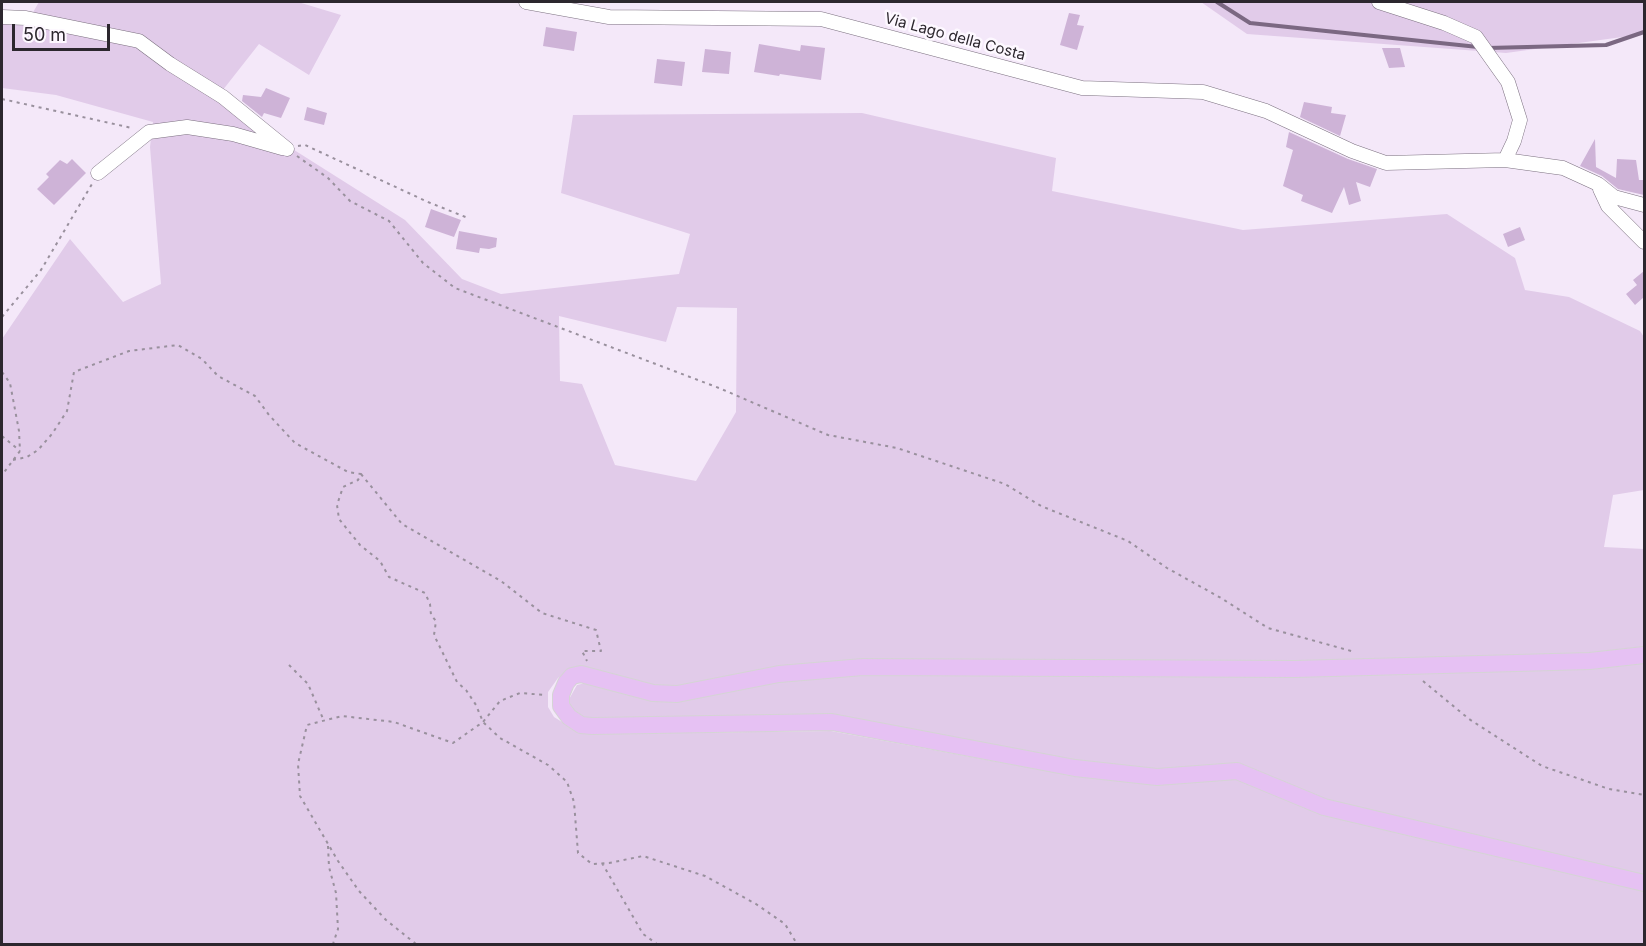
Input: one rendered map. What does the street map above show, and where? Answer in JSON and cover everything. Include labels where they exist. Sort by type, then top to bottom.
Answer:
[{"type":"main road","points":[[1644,655],[1590,661],[1295,669],[863,667],[779,674],[677,694],[653,693],[582,674],[572,676],[561,695],[561,706],[569,717],[581,725],[832,722],[1076,768],[1157,777],[1237,771],[1324,807],[1644,883]]},
{"type":"street","name":"Via Lago della Costa","points":[[526,2],[609,17],[821,19],[1082,88],[1203,92],[1266,111],[1352,151],[1386,163],[1505,160],[1563,168],[1598,184],[1614,197],[1644,205]]},
{"type":"street","points":[[1379,2],[1444,22],[1478,39],[1508,82],[1520,120],[1505,160]]},
{"type":"street","points":[[2,17],[26,18],[139,41],[170,64],[223,97],[287,149]]},
{"type":"street","points":[[98,173],[149,132],[187,127],[233,134],[287,149]]},
{"type":"street","points":[[1598,184],[1608,206],[1644,242]]},
{"type":"path","points":[[2,99],[149,132]]},
{"type":"path","points":[[287,149],[305,145],[468,218]]},
{"type":"path","points":[[287,149],[328,178],[350,201],[389,221],[423,263],[455,288],[719,388],[828,435],[897,448],[1005,484],[1041,506],[1128,541],[1167,568],[1268,627],[1355,652]]},
{"type":"path","points":[[2,317],[41,270],[98,173]]},
{"type":"path","points":[[13,460],[27,457],[38,450],[52,434],[67,411],[74,372],[129,351],[178,345],[202,359],[218,376],[255,396],[295,443],[348,472],[361,474],[402,524],[501,581],[542,613],[596,630],[601,651],[582,651],[588,663],[580,663]]},
{"type":"path","points":[[2,372],[10,383],[19,431],[20,451],[2,475]]},
{"type":"path","points":[[2,436],[20,451]]},
{"type":"path","points":[[361,474],[358,480],[343,487],[337,505],[339,519],[360,545],[380,561],[389,578],[425,593],[430,604],[431,615],[436,621],[434,635],[457,682],[466,690],[476,705],[483,723],[500,738],[548,765],[567,782],[574,802],[579,853],[592,864],[643,856],[705,876],[756,904],[785,924],[797,945]]},
{"type":"path","points":[[289,665],[308,684],[324,721]]},
{"type":"path","points":[[1436,692],[1469,719],[1542,766],[1609,789],[1644,795]]},
{"type":"path","points":[[416,945],[386,920],[359,891],[327,843],[300,796],[298,764],[307,725],[342,716],[394,722],[453,743],[483,723],[500,701],[520,693],[561,695]]},
{"type":"path","points":[[327,843],[329,867],[336,893],[338,929],[333,945]]},
{"type":"path","points":[[602,863],[643,934],[657,945]]},
{"type":"shaded area","points":[[39,2],[298,2],[341,15],[309,75],[259,44],[215,100],[405,220],[462,279],[501,294],[679,274],[690,234],[561,193],[573,115],[862,113],[1056,158],[1052,191],[1243,230],[1447,214],[1515,258],[1525,290],[1569,297],[1640,331],[1644,337],[1644,490],[1613,495],[1604,547],[1644,549],[1644,647],[1589,653],[1295,662],[862,661],[677,688],[654,687],[569,671],[558,678],[548,692],[548,707],[554,717],[578,732],[591,734],[831,731],[1074,776],[1235,779],[1322,815],[1644,891],[1644,944],[2,944],[2,339],[70,239],[123,302],[161,284],[150,147],[153,122],[56,95],[2,88],[2,23],[25,26]],"holes":[[[677,307],[737,308],[736,412],[696,481],[615,465],[582,384],[560,381],[559,316],[666,342]]]},
{"type":"shaded area","points":[[1201,2],[1644,2],[1644,34],[1506,53],[1247,34]]},
{"type":"shaded area","points":[[1644,662],[1644,875],[1327,800],[1238,763],[1157,769],[1077,760],[833,715],[592,718],[584,717],[573,710],[568,701],[577,685],[590,682],[623,693],[863,674]]},
{"type":"building","points":[[1069,13],[1080,15],[1077,25],[1084,26],[1077,50],[1060,45]]},
{"type":"building","points":[[546,27],[577,32],[574,51],[543,46]]},
{"type":"building","points":[[759,44],[800,51],[801,45],[825,48],[821,80],[754,72]]},
{"type":"building","points":[[1382,48],[1400,48],[1405,67],[1389,68]]},
{"type":"building","points":[[705,49],[731,52],[729,74],[702,72]]},
{"type":"building","points":[[657,59],[685,62],[682,86],[654,83]]},
{"type":"building","points":[[266,88],[290,98],[281,118],[264,113],[262,117],[242,101],[243,95],[261,97]]},
{"type":"building","points":[[1304,102],[1332,107],[1331,113],[1346,115],[1340,136],[1300,117]]},
{"type":"building","points":[[307,107],[327,113],[324,125],[304,120]]},
{"type":"building","points":[[1289,132],[1348,159],[1377,169],[1370,187],[1356,182],[1361,201],[1349,205],[1344,187],[1332,213],[1301,201],[1303,195],[1283,186],[1293,150],[1286,147]]},
{"type":"building","points":[[1595,139],[1596,167],[1616,178],[1617,159],[1636,160],[1639,180],[1644,180],[1644,195],[1618,189],[1602,176],[1580,166]]},
{"type":"building","points":[[72,159],[86,173],[54,205],[37,189],[49,177],[46,174],[60,160],[67,164]]},
{"type":"building","points":[[431,209],[461,220],[454,237],[425,227]]},
{"type":"building","points":[[1520,227],[1525,240],[1508,247],[1503,234]]},
{"type":"building","points":[[459,231],[497,238],[496,247],[480,248],[479,253],[456,249]]},
{"type":"building","points":[[1644,271],[1644,297],[1635,305],[1626,294],[1637,285],[1633,280]]},
{"type":"waterway","points":[[1217,2],[1250,23],[1478,47]]},
{"type":"waterway","points":[[1488,48],[1606,45],[1644,32]]}]
